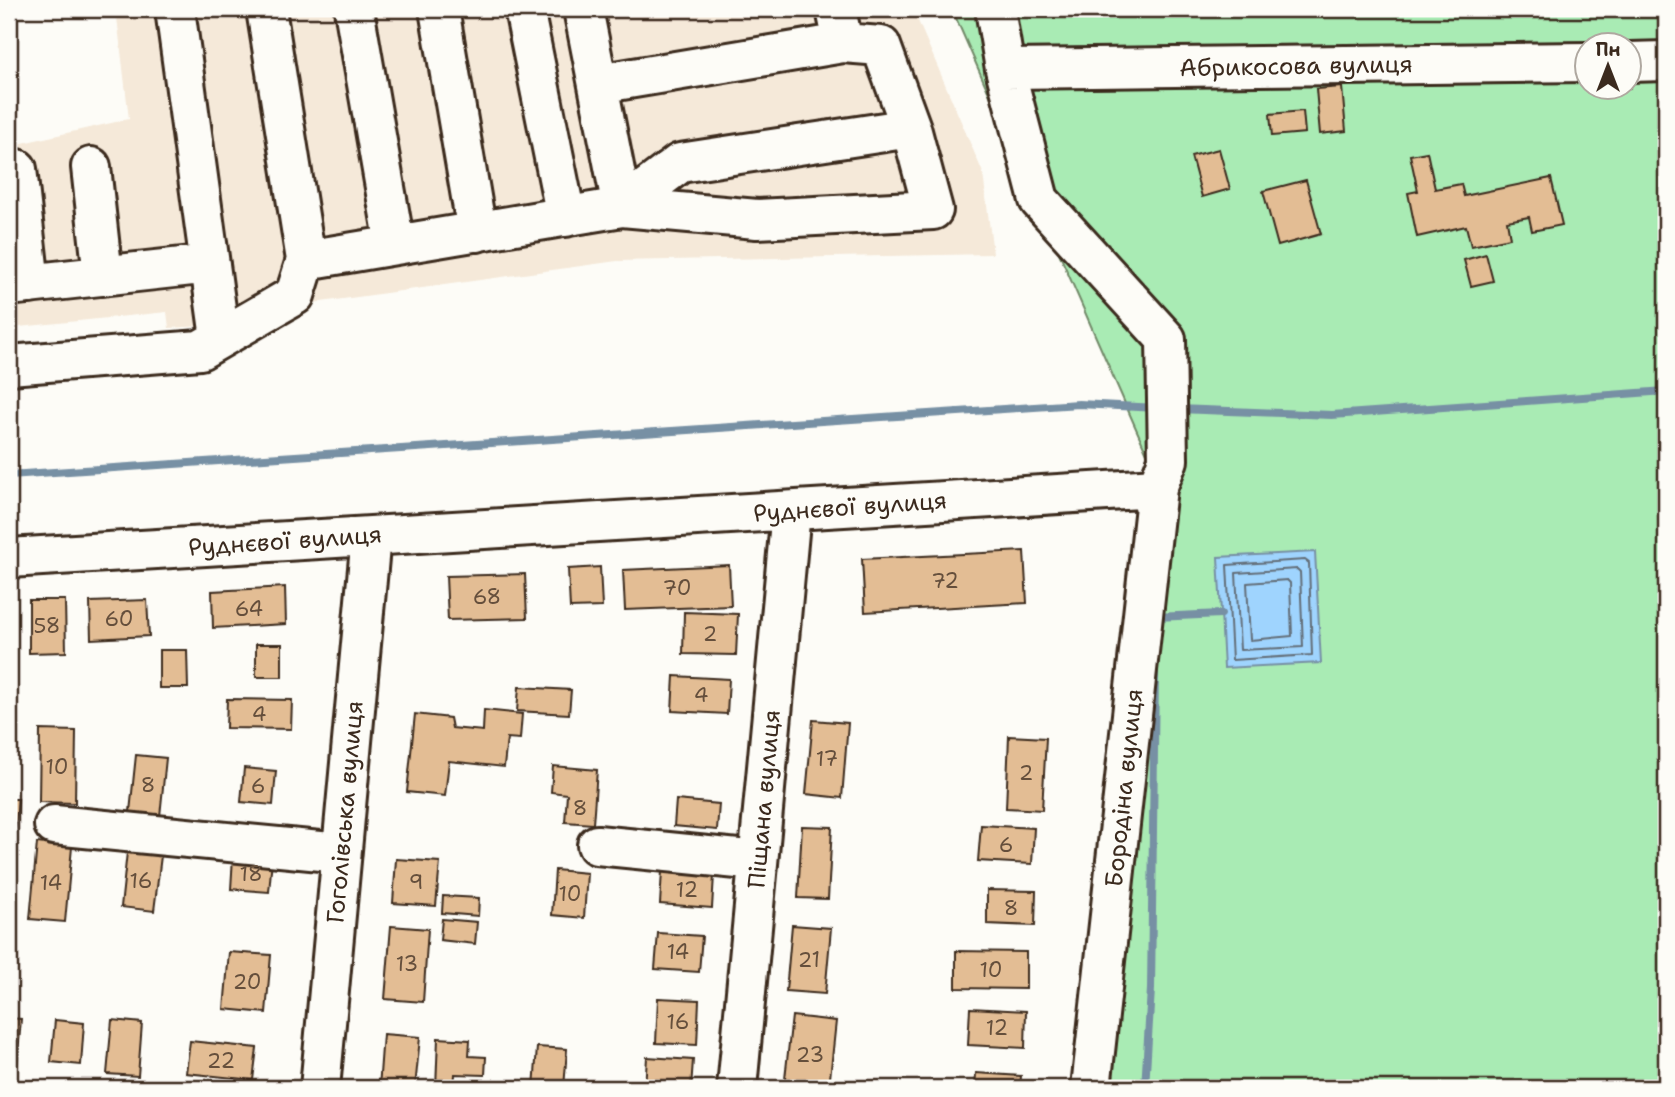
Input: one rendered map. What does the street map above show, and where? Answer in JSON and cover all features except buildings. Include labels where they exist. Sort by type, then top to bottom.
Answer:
[{"type":"street","points":[[175,9],[220,338]]},
{"type":"street","points":[[9,365],[200,351],[295,295],[306,260],[266,9]]},
{"type":"street","points":[[354,9],[395,245]]},
{"type":"street","points":[[439,9],[477,232]]},
{"type":"street","points":[[524,9],[566,216]]},
{"type":"street","points":[[583,9],[622,207]]},
{"type":"street","points":[[995,9],[1005,69],[1039,200],[1166,339],[1163,474]]},
{"type":"street","points":[[306,260],[622,207],[757,219],[933,210],[911,128],[881,46],[840,26],[598,84]]},
{"type":"street","points":[[1644,62],[1666,61]]},
{"type":"street","name":"Абрикосова вулиця","points":[[1005,69],[1574,62]]},
{"type":"street","points":[[622,207],[680,163],[911,128]]},
{"type":"street","points":[[91,167],[103,275]]},
{"type":"street","points":[[17,169],[20,285],[210,264]]},
{"type":"street","name":"Руднєвої вулиця","points":[[9,558],[791,510],[1163,474]]},
{"type":"street","name":"Бородіна вулиця","points":[[1091,1088],[1163,474]]},
{"type":"street","name":"Піщана вулиця","points":[[737,1088],[791,510]]},
{"type":"street","name":"Гоголівська вулиця","points":[[320,1088],[371,536]]},
{"type":"street","points":[[54,825],[341,853]]},
{"type":"street","points":[[597,845],[758,861]]},
{"type":"shaded area","points":[[116,9],[913,9],[983,173],[993,254],[617,261],[314,303],[220,350],[205,326],[169,328],[167,312],[9,328],[9,146],[129,119]]},
{"type":"green space","points":[[952,9],[1666,9],[1666,1088],[1094,1088],[1163,490]]},
{"type":"water","points":[[1315,552],[1321,663],[1224,668],[1218,557]]},
{"type":"waterway","points":[[1178,409],[1332,415],[1666,391]]},
{"type":"waterway","points":[[9,475],[1079,404],[1158,408]]},
{"type":"waterway","points":[[1156,617],[1221,614]]},
{"type":"waterway","points":[[1145,1088],[1151,989],[1155,672]]}]
